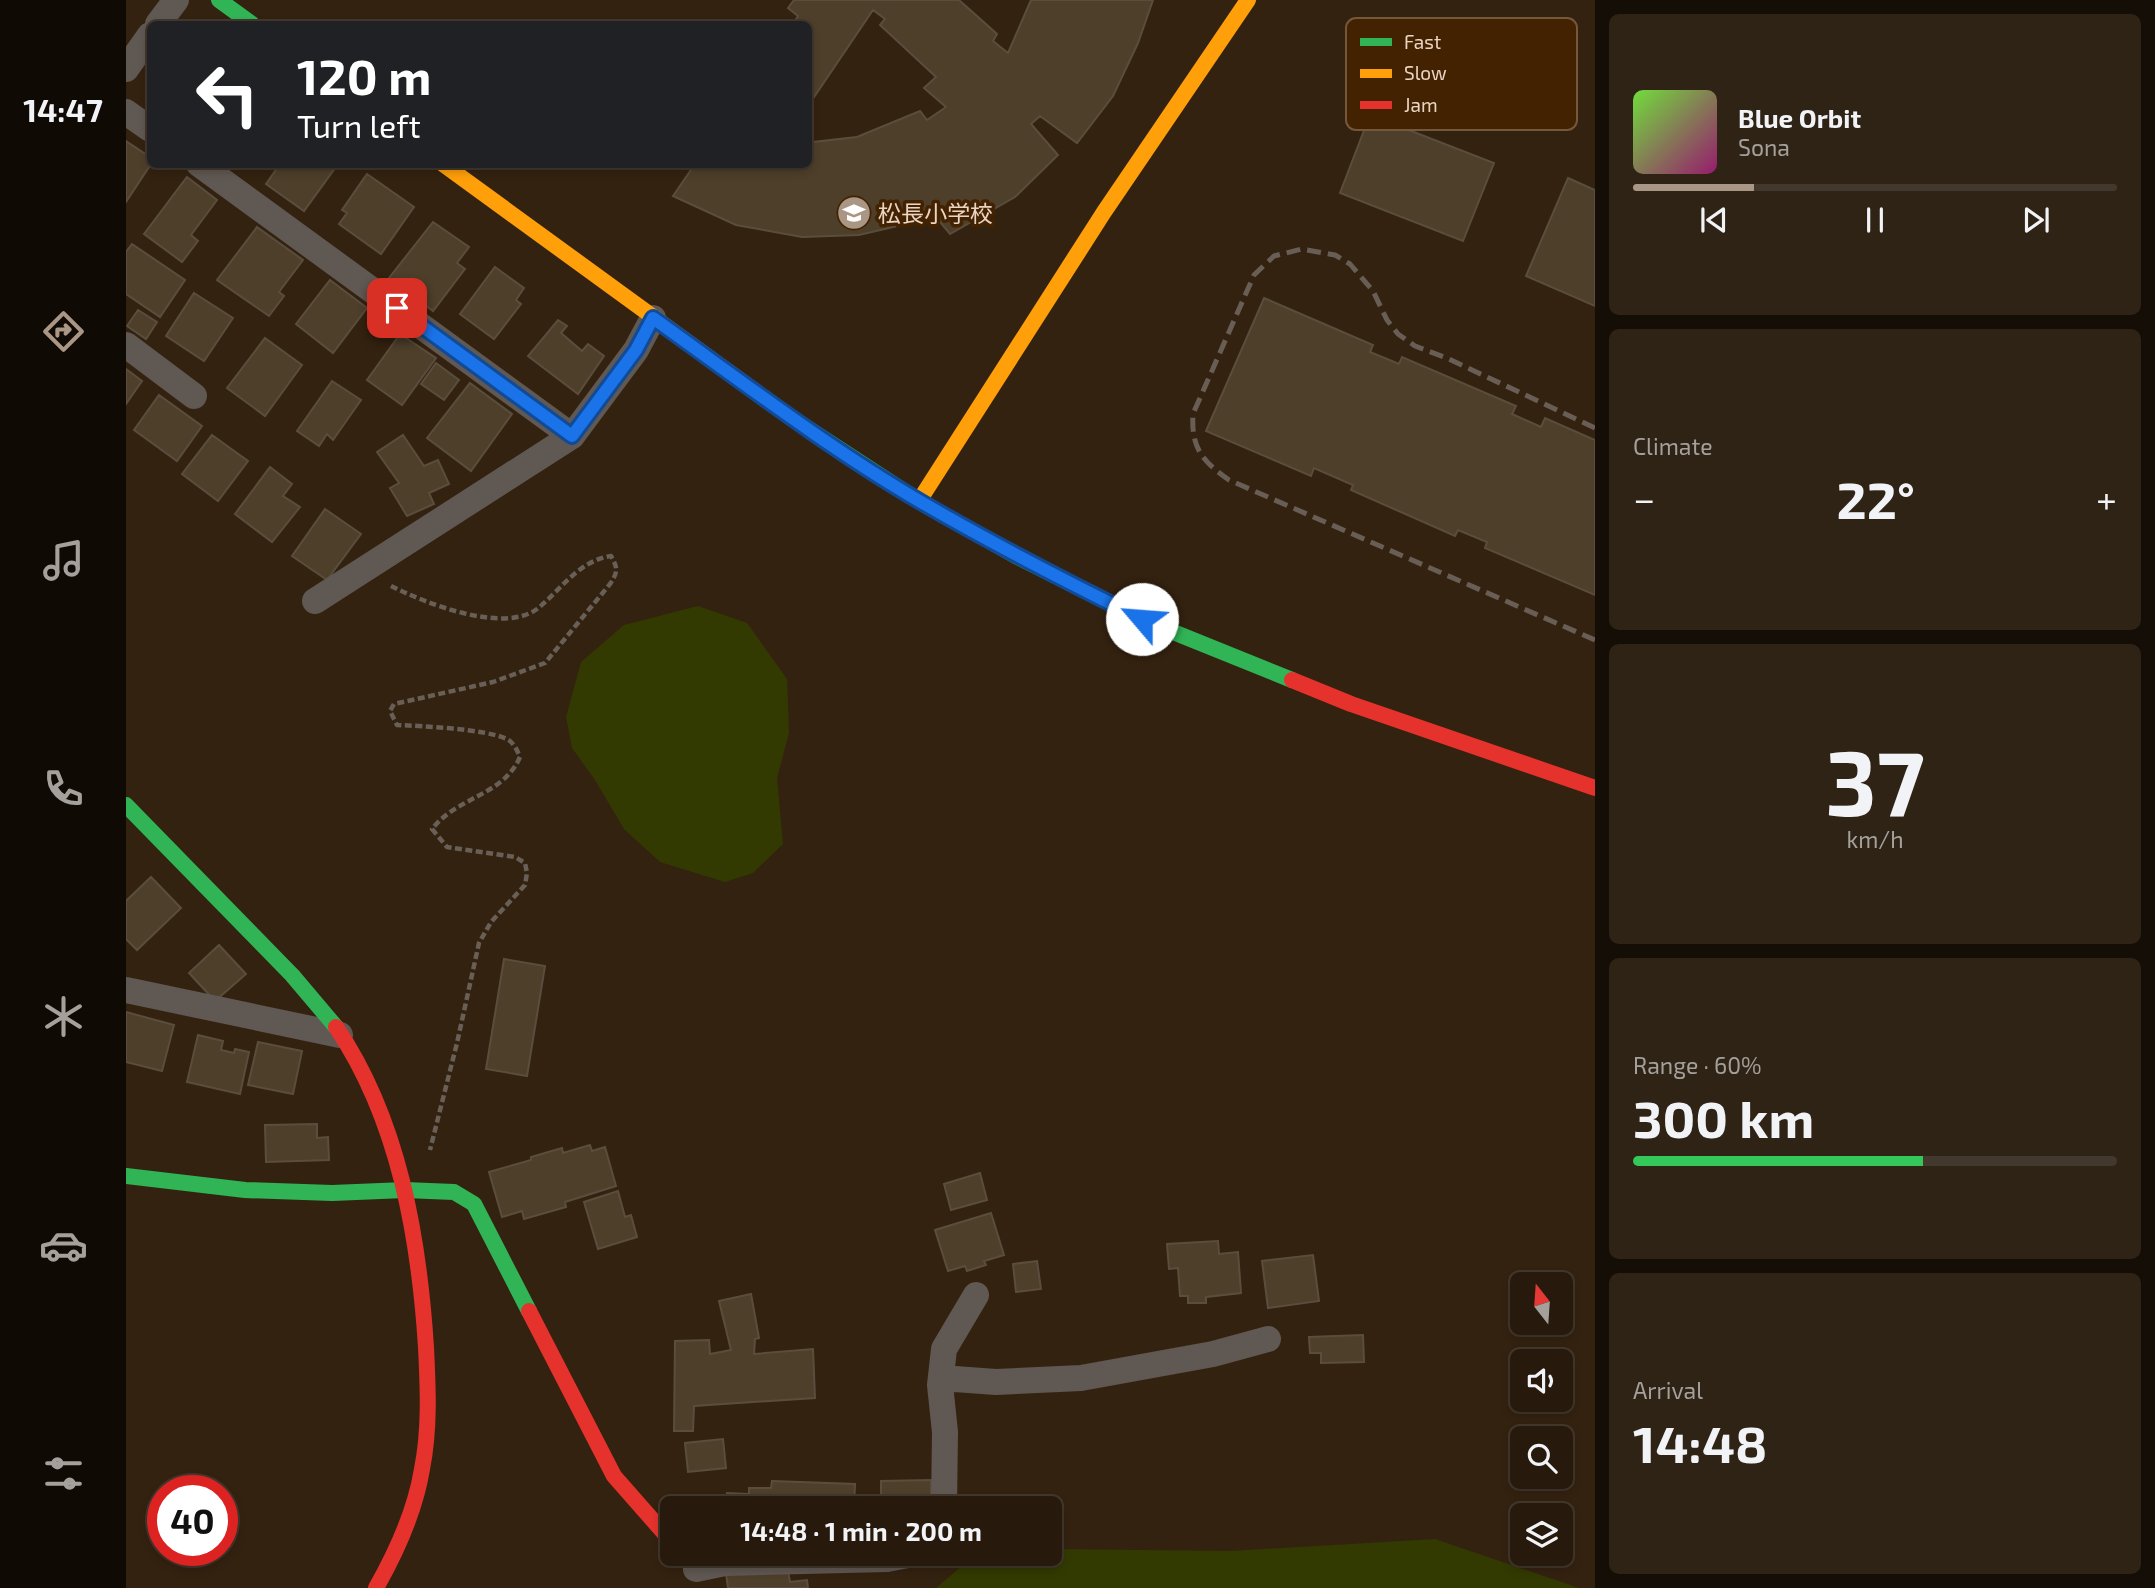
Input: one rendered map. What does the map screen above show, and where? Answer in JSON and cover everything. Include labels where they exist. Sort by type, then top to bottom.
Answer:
[{"type":"street","points":[[160,21],[176,0]]},
{"type":"street","points":[[219,0],[248,21]]},
{"type":"street","points":[[919,501],[1104,212],[1248,0]]},
{"type":"street","points":[[126,69],[147,39]]},
{"type":"street","points":[[126,111],[147,127]]},
{"type":"street","points":[[204,168],[572,436]]},
{"type":"street","points":[[448,168],[805,427],[919,501],[1016,556],[1142,619],[1351,704],[1595,788]]},
{"type":"street","points":[[315,601],[572,436],[636,350],[653,318]]},
{"type":"street","points":[[126,345],[194,396]]},
{"type":"street","points":[[128,812],[289,972],[357,1060],[385,1126],[405,1190],[417,1246],[423,1299],[428,1406],[422,1471],[408,1521],[376,1588]]},
{"type":"street","points":[[126,990],[340,1035]]},
{"type":"street","points":[[126,1176],[246,1190],[332,1193],[405,1190],[454,1192],[474,1204],[614,1476],[660,1528]]},
{"type":"street","points":[[944,1496],[945,1432],[941,1378],[944,1349],[976,1294]]},
{"type":"street","points":[[941,1378],[996,1382],[1081,1378],[1213,1354],[1268,1339]]},
{"type":"street","points":[[691,1570],[710,1566]]},
{"type":"path","points":[[373,564],[390,586],[412,597],[495,619],[520,618],[535,610],[587,563],[611,556],[617,565],[617,573],[610,584],[545,663],[493,682],[394,704],[390,711],[397,725],[489,734],[509,740],[516,747],[520,757],[514,770],[504,781],[442,817],[432,829],[447,847],[514,857],[525,863],[527,873],[525,885],[491,922],[479,943],[428,1159],[405,1190]]},
{"type":"green space","points":[[698,606],[747,623],[787,679],[789,733],[777,778],[783,844],[753,873],[725,882],[660,862],[624,829],[572,748],[566,717],[581,662],[624,625]]},
{"type":"green space","points":[[1435,1539],[1579,1588],[936,1588],[962,1566],[1062,1566],[1062,1549],[1230,1551]]},
{"type":"building","points":[[794,0],[959,0],[997,34],[993,41],[1008,53],[1031,0],[1153,0],[1138,43],[1113,96],[1077,143],[1040,116],[1031,124],[1058,155],[1015,197],[950,234],[936,217],[859,235],[802,237],[736,225],[673,196],[692,168],[812,168],[813,142],[857,137],[920,111],[927,120],[946,107],[924,88],[936,77],[880,25],[885,19],[873,10],[812,100],[812,21],[795,21],[798,16],[788,8]]},
{"type":"building","points":[[1364,130],[1409,130],[1494,163],[1463,241],[1340,193]]},
{"type":"building","points":[[126,141],[147,155],[148,168],[126,202]]},
{"type":"building","points":[[277,168],[335,168],[304,211],[266,184]]},
{"type":"building","points":[[367,174],[414,207],[381,254],[339,224],[347,213],[342,210]]},
{"type":"building","points":[[187,177],[217,200],[191,235],[198,241],[182,262],[144,234]]},
{"type":"building","points":[[1568,178],[1595,190],[1595,306],[1526,276]]},
{"type":"building","points":[[433,222],[469,247],[457,263],[465,269],[433,311],[389,278]]},
{"type":"building","points":[[257,227],[303,260],[279,292],[284,296],[269,316],[217,280]]},
{"type":"building","points":[[132,244],[185,280],[160,317],[126,294],[126,252]]},
{"type":"building","points":[[495,267],[524,288],[516,300],[521,304],[494,339],[460,314]]},
{"type":"building","points":[[330,280],[367,308],[333,353],[296,324]]},
{"type":"building","points":[[194,293],[233,318],[204,361],[166,336]]},
{"type":"building","points":[[1264,298],[1373,345],[1370,352],[1399,364],[1402,357],[1516,406],[1512,414],[1541,427],[1545,418],[1595,440],[1595,595],[1485,548],[1487,542],[1458,530],[1455,536],[1351,490],[1353,485],[1314,468],[1311,476],[1206,431]]},
{"type":"building","points":[[138,310],[157,322],[146,339],[127,326]]},
{"type":"building","points":[[558,320],[567,326],[561,333],[582,351],[588,344],[604,356],[578,394],[528,356]]},
{"type":"building","points":[[400,334],[436,358],[402,405],[367,380]]},
{"type":"building","points":[[265,338],[302,365],[265,416],[227,388]]},
{"type":"building","points":[[436,363],[459,380],[444,400],[421,384]]},
{"type":"building","points":[[126,369],[142,381],[126,404]]},
{"type":"building","points":[[332,381],[361,400],[333,440],[327,434],[319,446],[297,431]]},
{"type":"building","points":[[470,383],[512,414],[471,471],[427,438]]},
{"type":"building","points":[[159,395],[202,426],[177,461],[134,430]]},
{"type":"building","points":[[212,435],[248,461],[218,501],[182,474]]},
{"type":"building","points":[[403,435],[424,466],[438,460],[449,484],[429,493],[434,504],[407,516],[390,488],[399,483],[377,452]]},
{"type":"building","points":[[270,467],[292,484],[283,496],[300,507],[272,542],[235,514]]},
{"type":"building","points":[[325,509],[361,534],[327,580],[292,556]]},
{"type":"building","points":[[151,877],[181,908],[137,950],[126,939],[126,901]]},
{"type":"building","points":[[219,945],[246,974],[215,1001],[189,973]]},
{"type":"building","points":[[504,959],[545,966],[527,1076],[486,1069]]},
{"type":"building","points":[[126,1012],[174,1025],[162,1071],[126,1062]]},
{"type":"building","points":[[198,1035],[223,1041],[221,1050],[249,1052],[240,1094],[187,1082]]},
{"type":"building","points":[[258,1042],[302,1051],[293,1094],[248,1085]]},
{"type":"building","points":[[317,1124],[317,1138],[328,1137],[329,1160],[266,1162],[265,1125]]},
{"type":"building","points":[[590,1145],[592,1151],[605,1147],[616,1186],[565,1202],[566,1207],[524,1219],[522,1211],[502,1217],[489,1172],[562,1148],[563,1153]]},
{"type":"building","points":[[980,1173],[987,1200],[951,1210],[944,1184]]},
{"type":"building","points":[[618,1191],[625,1217],[631,1215],[637,1237],[598,1249],[584,1202]]},
{"type":"building","points":[[991,1213],[1004,1255],[984,1261],[986,1265],[967,1271],[965,1266],[948,1271],[935,1230]]},
{"type":"building","points":[[1218,1241],[1219,1254],[1238,1252],[1241,1293],[1206,1297],[1206,1303],[1188,1303],[1188,1296],[1180,1296],[1178,1268],[1169,1269],[1167,1244]]},
{"type":"building","points":[[1313,1255],[1319,1301],[1268,1308],[1262,1261]]},
{"type":"building","points":[[1037,1261],[1041,1289],[1016,1292],[1013,1264]]},
{"type":"building","points":[[751,1294],[759,1338],[755,1339],[754,1354],[813,1349],[815,1398],[694,1406],[693,1431],[674,1431],[675,1341],[709,1340],[710,1354],[731,1350],[719,1301]]},
{"type":"building","points":[[1363,1335],[1364,1362],[1321,1363],[1321,1353],[1310,1353],[1309,1337]]},
{"type":"building","points":[[723,1439],[726,1468],[688,1472],[685,1443]]},
{"type":"building","points":[[931,1480],[931,1496],[881,1496],[881,1481]]},
{"type":"building","points":[[772,1481],[855,1484],[854,1496],[727,1496],[727,1493],[749,1494],[749,1488],[771,1488]]},
{"type":"building","points":[[787,1566],[790,1582],[807,1580],[808,1588],[728,1588],[726,1573]]},
{"type":"railway","points":[[1595,428],[1449,359],[1415,346],[1398,334],[1387,320],[1373,291],[1350,264],[1335,255],[1302,249],[1274,256],[1254,275],[1193,414],[1194,436],[1200,453],[1229,480],[1595,640]]},
{"type":"traffic: fast","points":[[219,0],[248,21]]},
{"type":"traffic: fast","points":[[792,418],[919,501],[1016,556],[1141,619],[1292,680]]},
{"type":"traffic: fast","points":[[126,805],[292,975],[336,1027]]},
{"type":"traffic: fast","points":[[126,1176],[245,1190],[332,1193],[405,1190],[454,1192],[474,1204],[529,1311]]},
{"type":"traffic: slow","points":[[919,501],[1104,212],[1248,0]]},
{"type":"traffic: slow","points":[[448,168],[792,418]]},
{"type":"traffic: jam","points":[[1292,680],[1351,704],[1595,788]]},
{"type":"traffic: jam","points":[[336,1027],[358,1063],[376,1101],[402,1181],[418,1264],[426,1347],[427,1424],[419,1485],[404,1531],[376,1588]]},
{"type":"traffic: jam","points":[[529,1311],[614,1476],[660,1528]]},
{"type":"place","name":"松長小学校","points":[[854,213]]},
{"type":"route","points":[[397,308],[572,436],[636,350],[653,318],[805,427],[919,501],[1016,556],[1142,619]]}]
